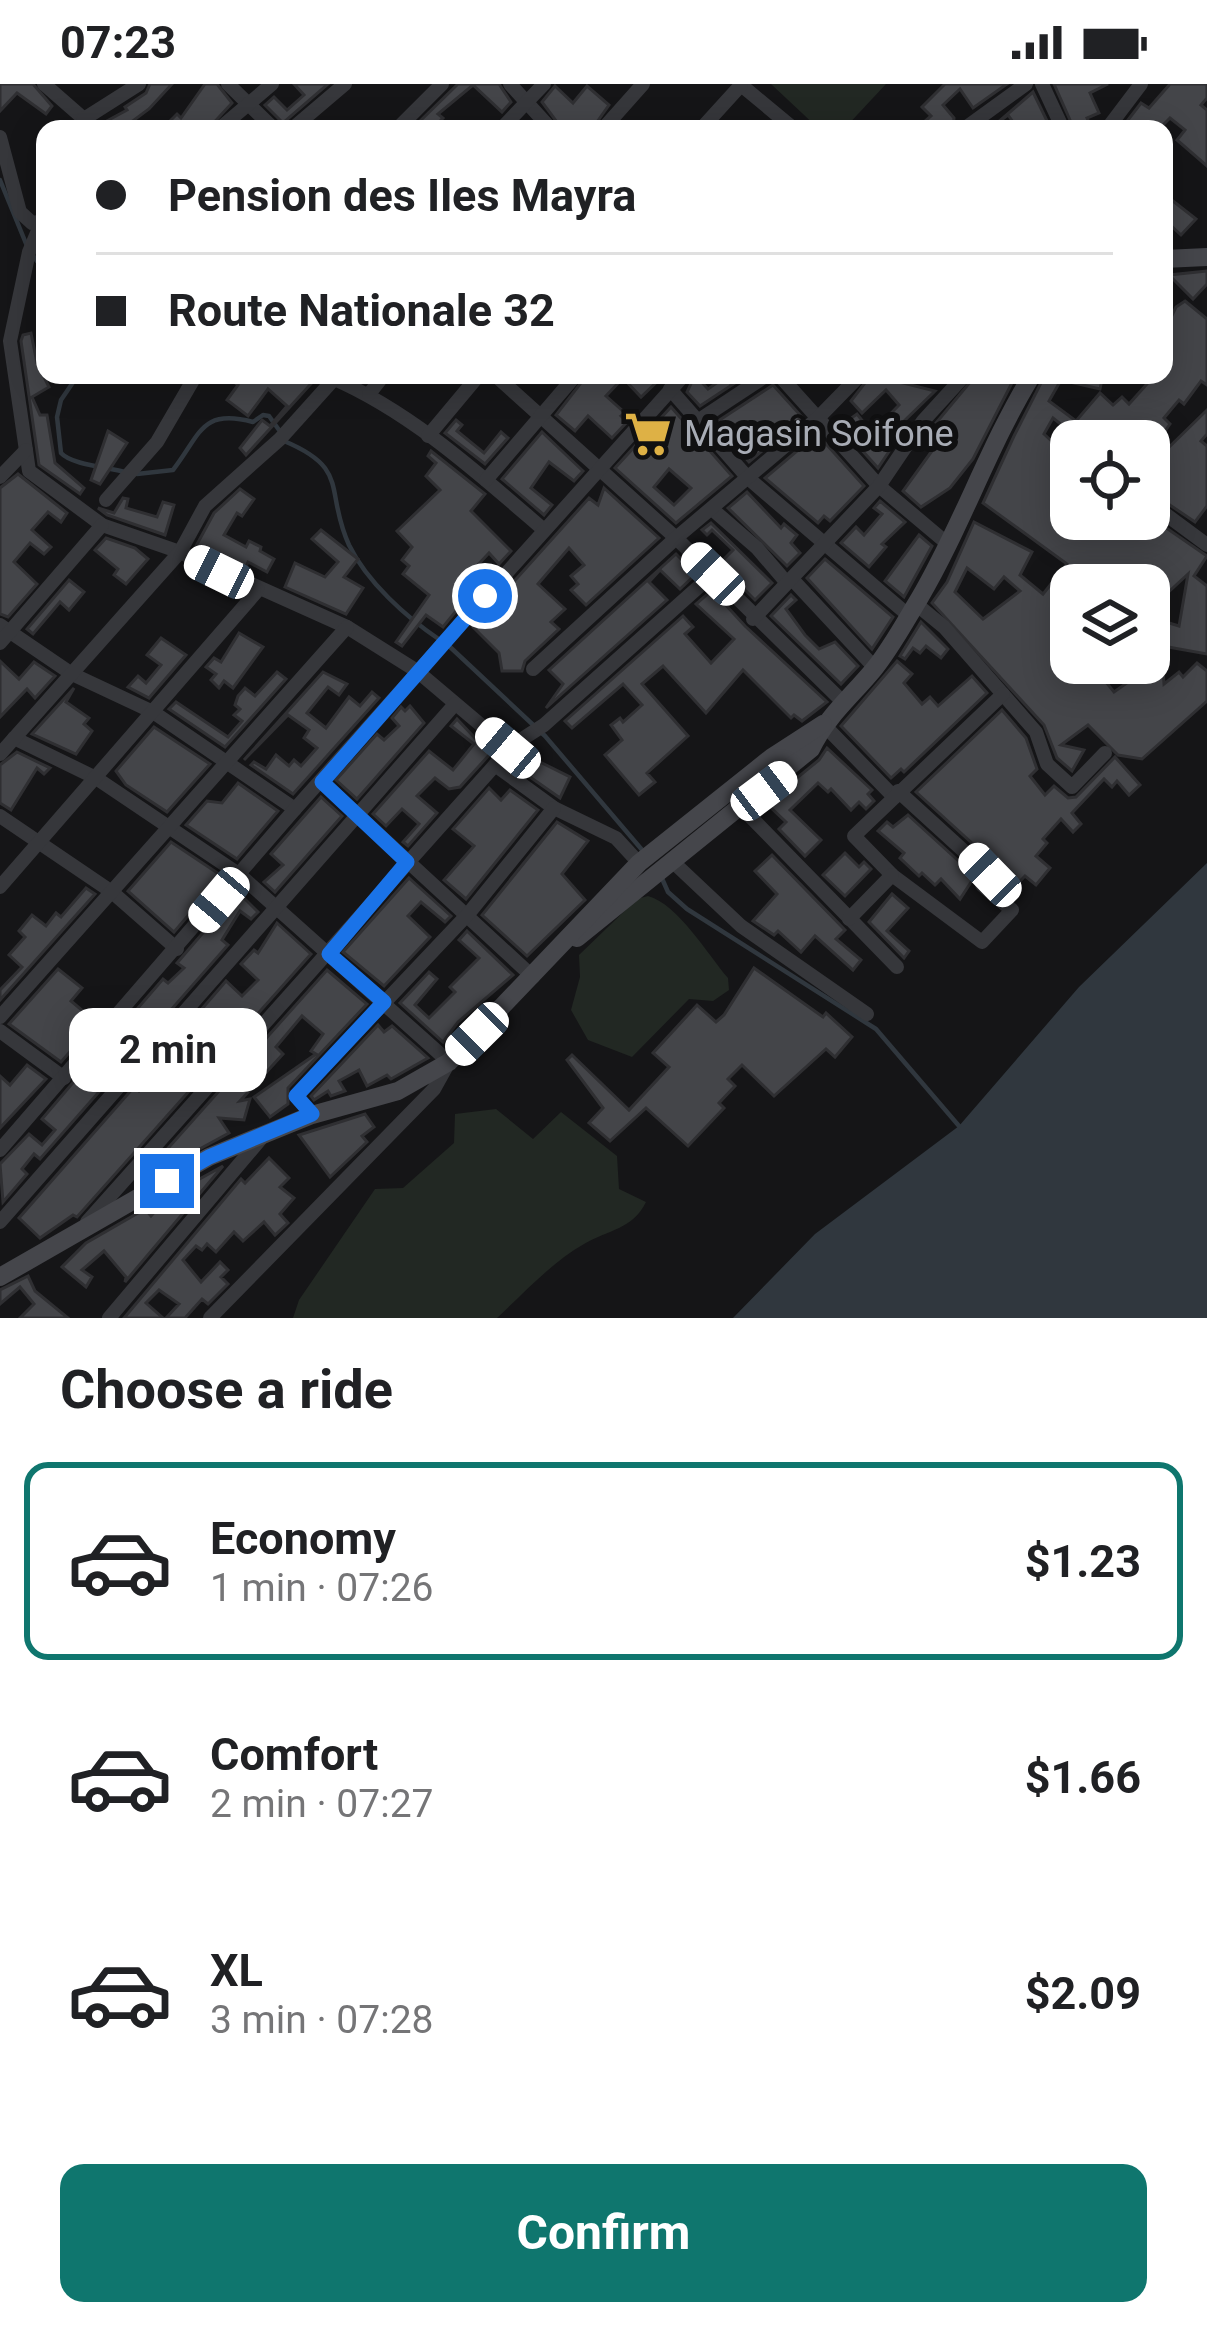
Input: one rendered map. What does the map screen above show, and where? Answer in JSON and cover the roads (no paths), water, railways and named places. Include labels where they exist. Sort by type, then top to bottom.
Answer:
[{"type":"street","points":[[44,84],[78,120]]},
{"type":"street","points":[[88,120],[139,84]]},
{"type":"street","points":[[228,84],[264,120]]},
{"type":"street","points":[[230,120],[272,84]]},
{"type":"street","points":[[303,120],[345,84]]},
{"type":"street","points":[[407,120],[442,84]]},
{"type":"street","points":[[509,84],[542,120]]},
{"type":"street","points":[[510,120],[544,84]]},
{"type":"street","points":[[611,120],[643,84]]},
{"type":"street","points":[[709,120],[740,84],[783,120]]},
{"type":"street","points":[[976,120],[1026,84]]},
{"type":"street","points":[[1042,84],[1059,120]]},
{"type":"street","points":[[1115,120],[1142,84]]},
{"type":"street","points":[[0,137],[20,212],[36,221]]},
{"type":"street","points":[[36,236],[5,336],[29,471],[102,525],[180,552],[347,627],[418,671],[508,748]]},
{"type":"street","points":[[1173,259],[1207,257]]},
{"type":"street","points":[[106,500],[137,468],[190,384]]},
{"type":"street","points":[[0,754],[180,552],[205,506],[280,440],[324,384]]},
{"type":"street","points":[[346,384],[369,394],[428,436],[544,530]]},
{"type":"street","points":[[369,394],[377,384]]},
{"type":"street","points":[[428,436],[471,384]]},
{"type":"street","points":[[505,384],[676,538],[753,619],[843,702]]},
{"type":"street","points":[[485,480],[568,384]]},
{"type":"street","points":[[3,1143],[675,384]]},
{"type":"street","points":[[699,420],[753,384]]},
{"type":"street","points":[[787,384],[879,486],[950,545]]},
{"type":"street","points":[[533,669],[851,384]]},
{"type":"street","points":[[753,619],[879,486],[923,421],[957,384]]},
{"type":"street","points":[[0,1277],[209,1157],[312,1114],[398,1091],[449,1061],[558,951],[580,921],[655,862],[772,757],[823,724],[875,668],[950,545],[1002,426],[1027,384]]},
{"type":"street","points":[[670,389],[748,478],[912,610],[944,627],[1036,732],[1047,764],[1072,787],[1105,753]]},
{"type":"street","points":[[0,477],[26,450]]},
{"type":"street","points":[[712,509],[875,668]]},
{"type":"street","points":[[1170,518],[1207,545]]},
{"type":"street","points":[[102,525],[3,633],[72,674],[153,712],[295,809]]},
{"type":"street","points":[[71,1239],[508,748],[544,724],[713,574]]},
{"type":"street","points":[[0,887],[258,590]]},
{"type":"street","points":[[0,1017],[347,627]]},
{"type":"street","points":[[823,724],[896,794],[990,875],[982,885],[1012,910],[982,942],[892,875],[854,836],[896,794],[1003,694]]},
{"type":"street","points":[[0,1222],[455,704]]},
{"type":"street","points":[[655,862],[742,808],[812,749],[823,724]]},
{"type":"street","points":[[14,738],[96,778],[241,875],[449,1061]]},
{"type":"street","points":[[494,764],[554,808],[655,862],[867,1014]]},
{"type":"street","points":[[322,782],[533,977]]},
{"type":"street","points":[[312,1114],[296,1096],[469,914],[554,808]]},
{"type":"street","points":[[742,808],[897,967]]},
{"type":"street","points":[[0,815],[112,892],[177,949]]},
{"type":"street","points":[[850,919],[892,875]]},
{"type":"street","points":[[0,1030],[64,1078]]},
{"type":"street","points":[[210,1318],[434,1090],[449,1061]]},
{"type":"street","points":[[110,1318],[264,1135]]},
{"type":"waterway","points":[[0,180],[27,246]]},
{"type":"waterway","points":[[33,256],[36,260]]},
{"type":"waterway","points":[[72,384],[57,417],[61,453],[81,463],[125,472]]},
{"type":"waterway","points":[[137,474],[173,470],[212,422],[253,422],[263,415],[279,430]]},
{"type":"waterway","points":[[284,441],[319,461],[327,472],[349,545],[366,572],[401,610],[440,640]]},
{"type":"waterway","points":[[449,646],[545,736],[643,851]]},
{"type":"waterway","points":[[660,874],[668,892],[687,909],[876,1029],[959,1126]]},
{"type":"place","name":"Magasin Soifone","points":[[648,434]]}]
